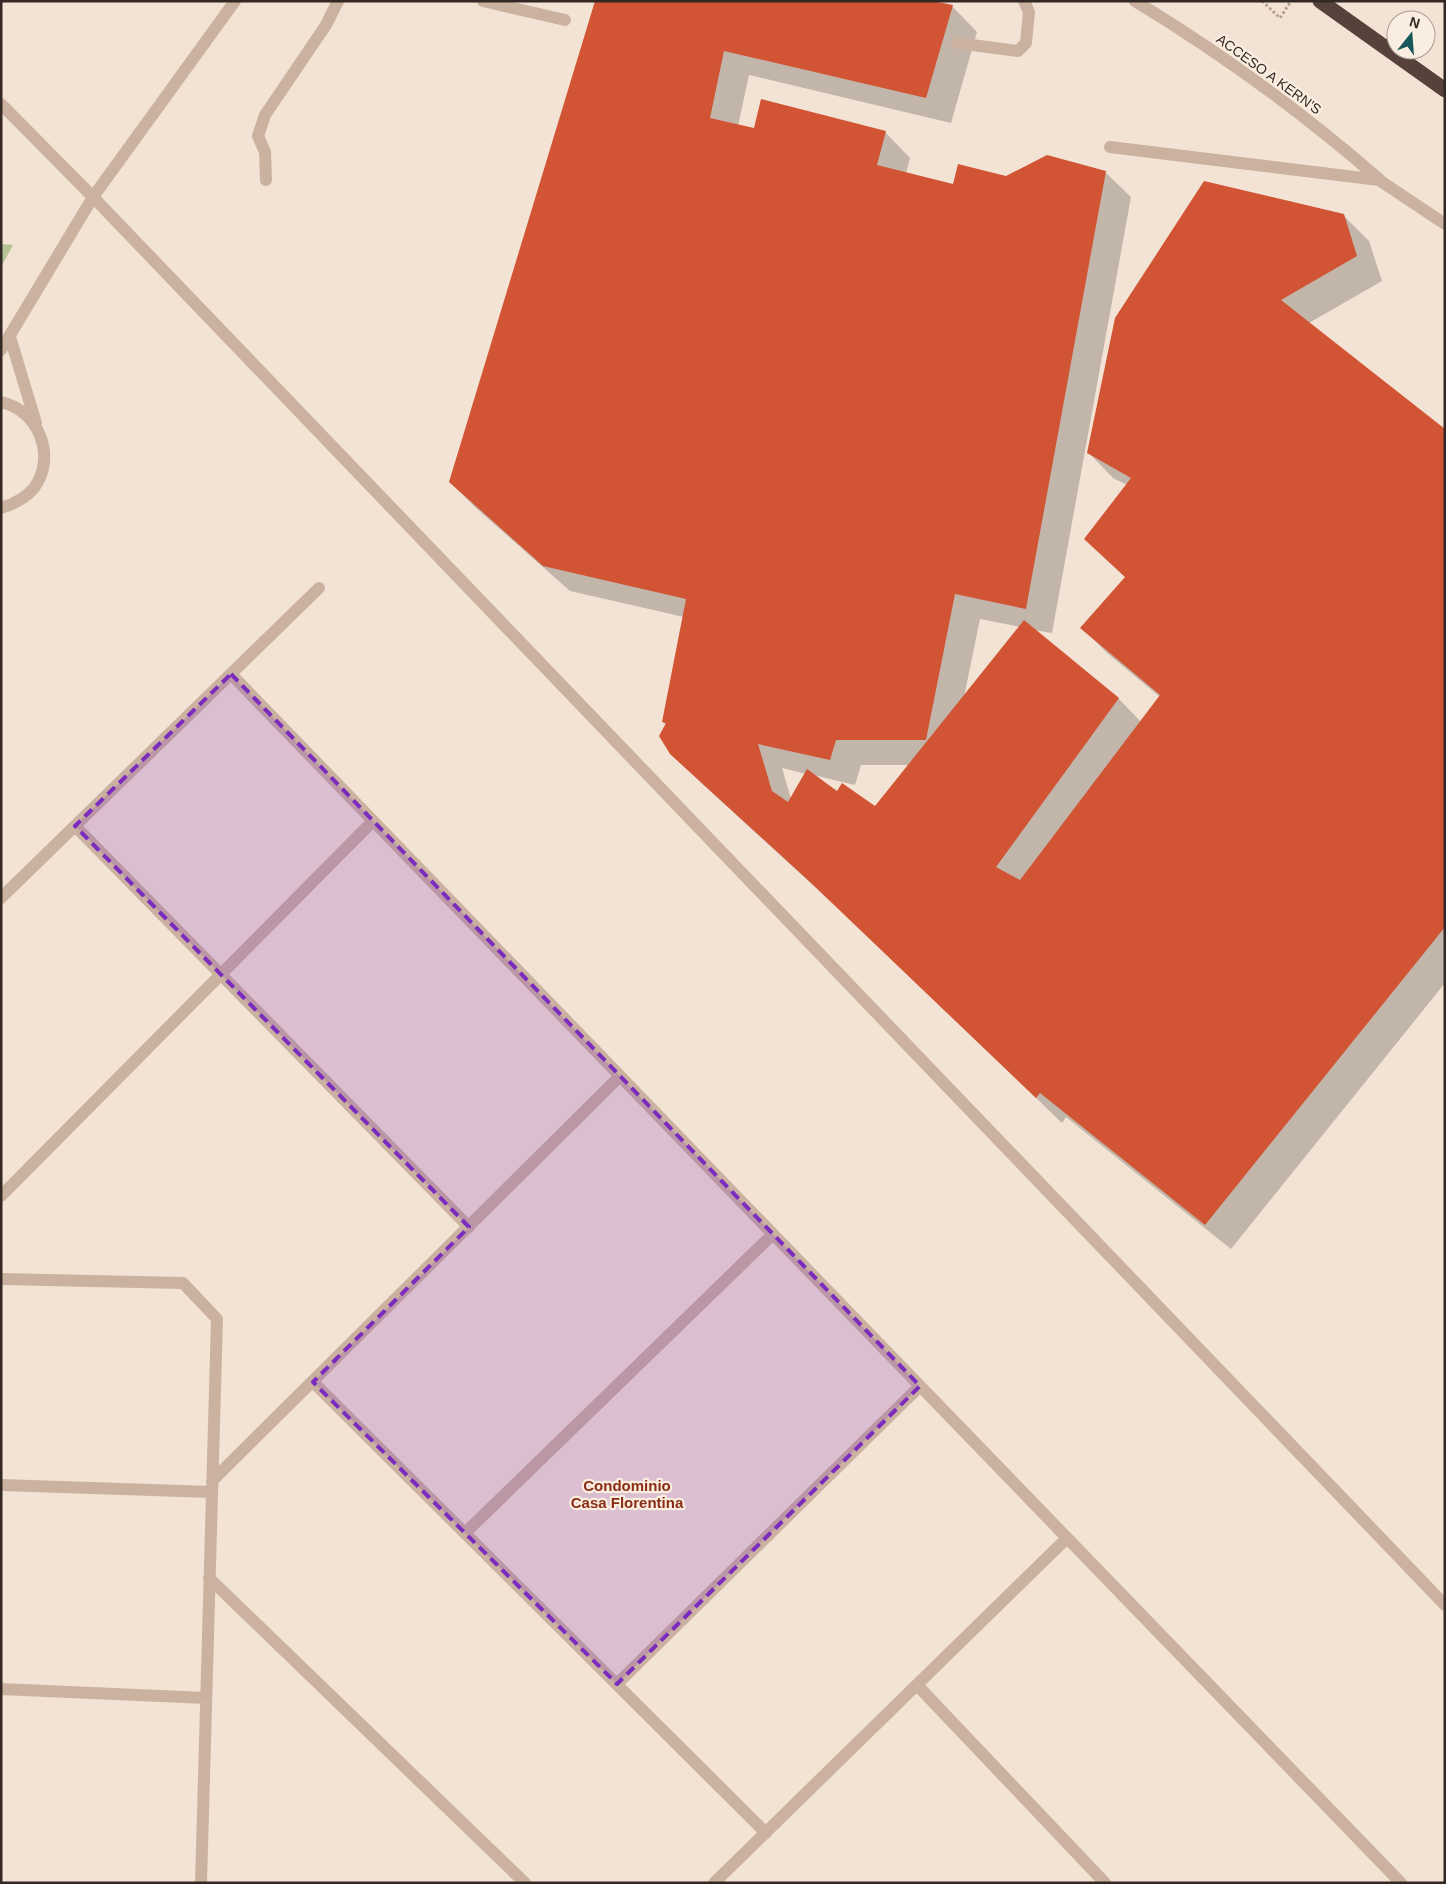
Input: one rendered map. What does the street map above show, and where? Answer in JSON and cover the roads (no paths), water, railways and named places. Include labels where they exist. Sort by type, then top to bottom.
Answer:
[{"type":"highway","points":[[1320,1],[1445,90]]},
{"type":"street","points":[[1,350],[93,197],[235,1]]},
{"type":"street","points":[[266,180],[265,152],[258,136],[265,115],[326,25],[338,1]]},
{"type":"street","points":[[483,1],[565,20]]},
{"type":"street","points":[[957,43],[1018,51],[1026,43],[1029,12],[1024,1]]},
{"type":"street","name":"ACCESO A KERN'S","points":[[1135,1],[1184,31],[1328,135],[1379,180],[1445,224]]},
{"type":"street","points":[[1,104],[93,197],[1445,1605]]},
{"type":"street","points":[[1110,147],[1379,180]]},
{"type":"street","points":[[1,520],[34,488],[43,469],[44,447],[10,337]]},
{"type":"street","points":[[1,402],[23,411],[37,427]]},
{"type":"street","points":[[1,508],[18,503]]},
{"type":"street","points":[[1,898],[319,588]]},
{"type":"street","points":[[231,674],[1401,1883]]},
{"type":"street","points":[[1,1196],[373,821]]},
{"type":"street","points":[[75,826],[469,1227]]},
{"type":"street","points":[[1,1485],[212,1487],[313,1382],[620,1076]]},
{"type":"street","points":[[465,1533],[773,1234]]},
{"type":"street","points":[[1,1279],[183,1283],[217,1319],[202,1883]]},
{"type":"street","points":[[313,1382],[766,1833]]},
{"type":"street","points":[[617,1684],[920,1386]]},
{"type":"street","points":[[714,1883],[1067,1538]]},
{"type":"street","points":[[209,1578],[525,1883]]},
{"type":"street","points":[[917,1685],[1104,1883]]},
{"type":"street","points":[[1,1689],[206,1698]]},
{"type":"district","name":"Condominio Casa Florentina","points":[[627,1494]]}]
